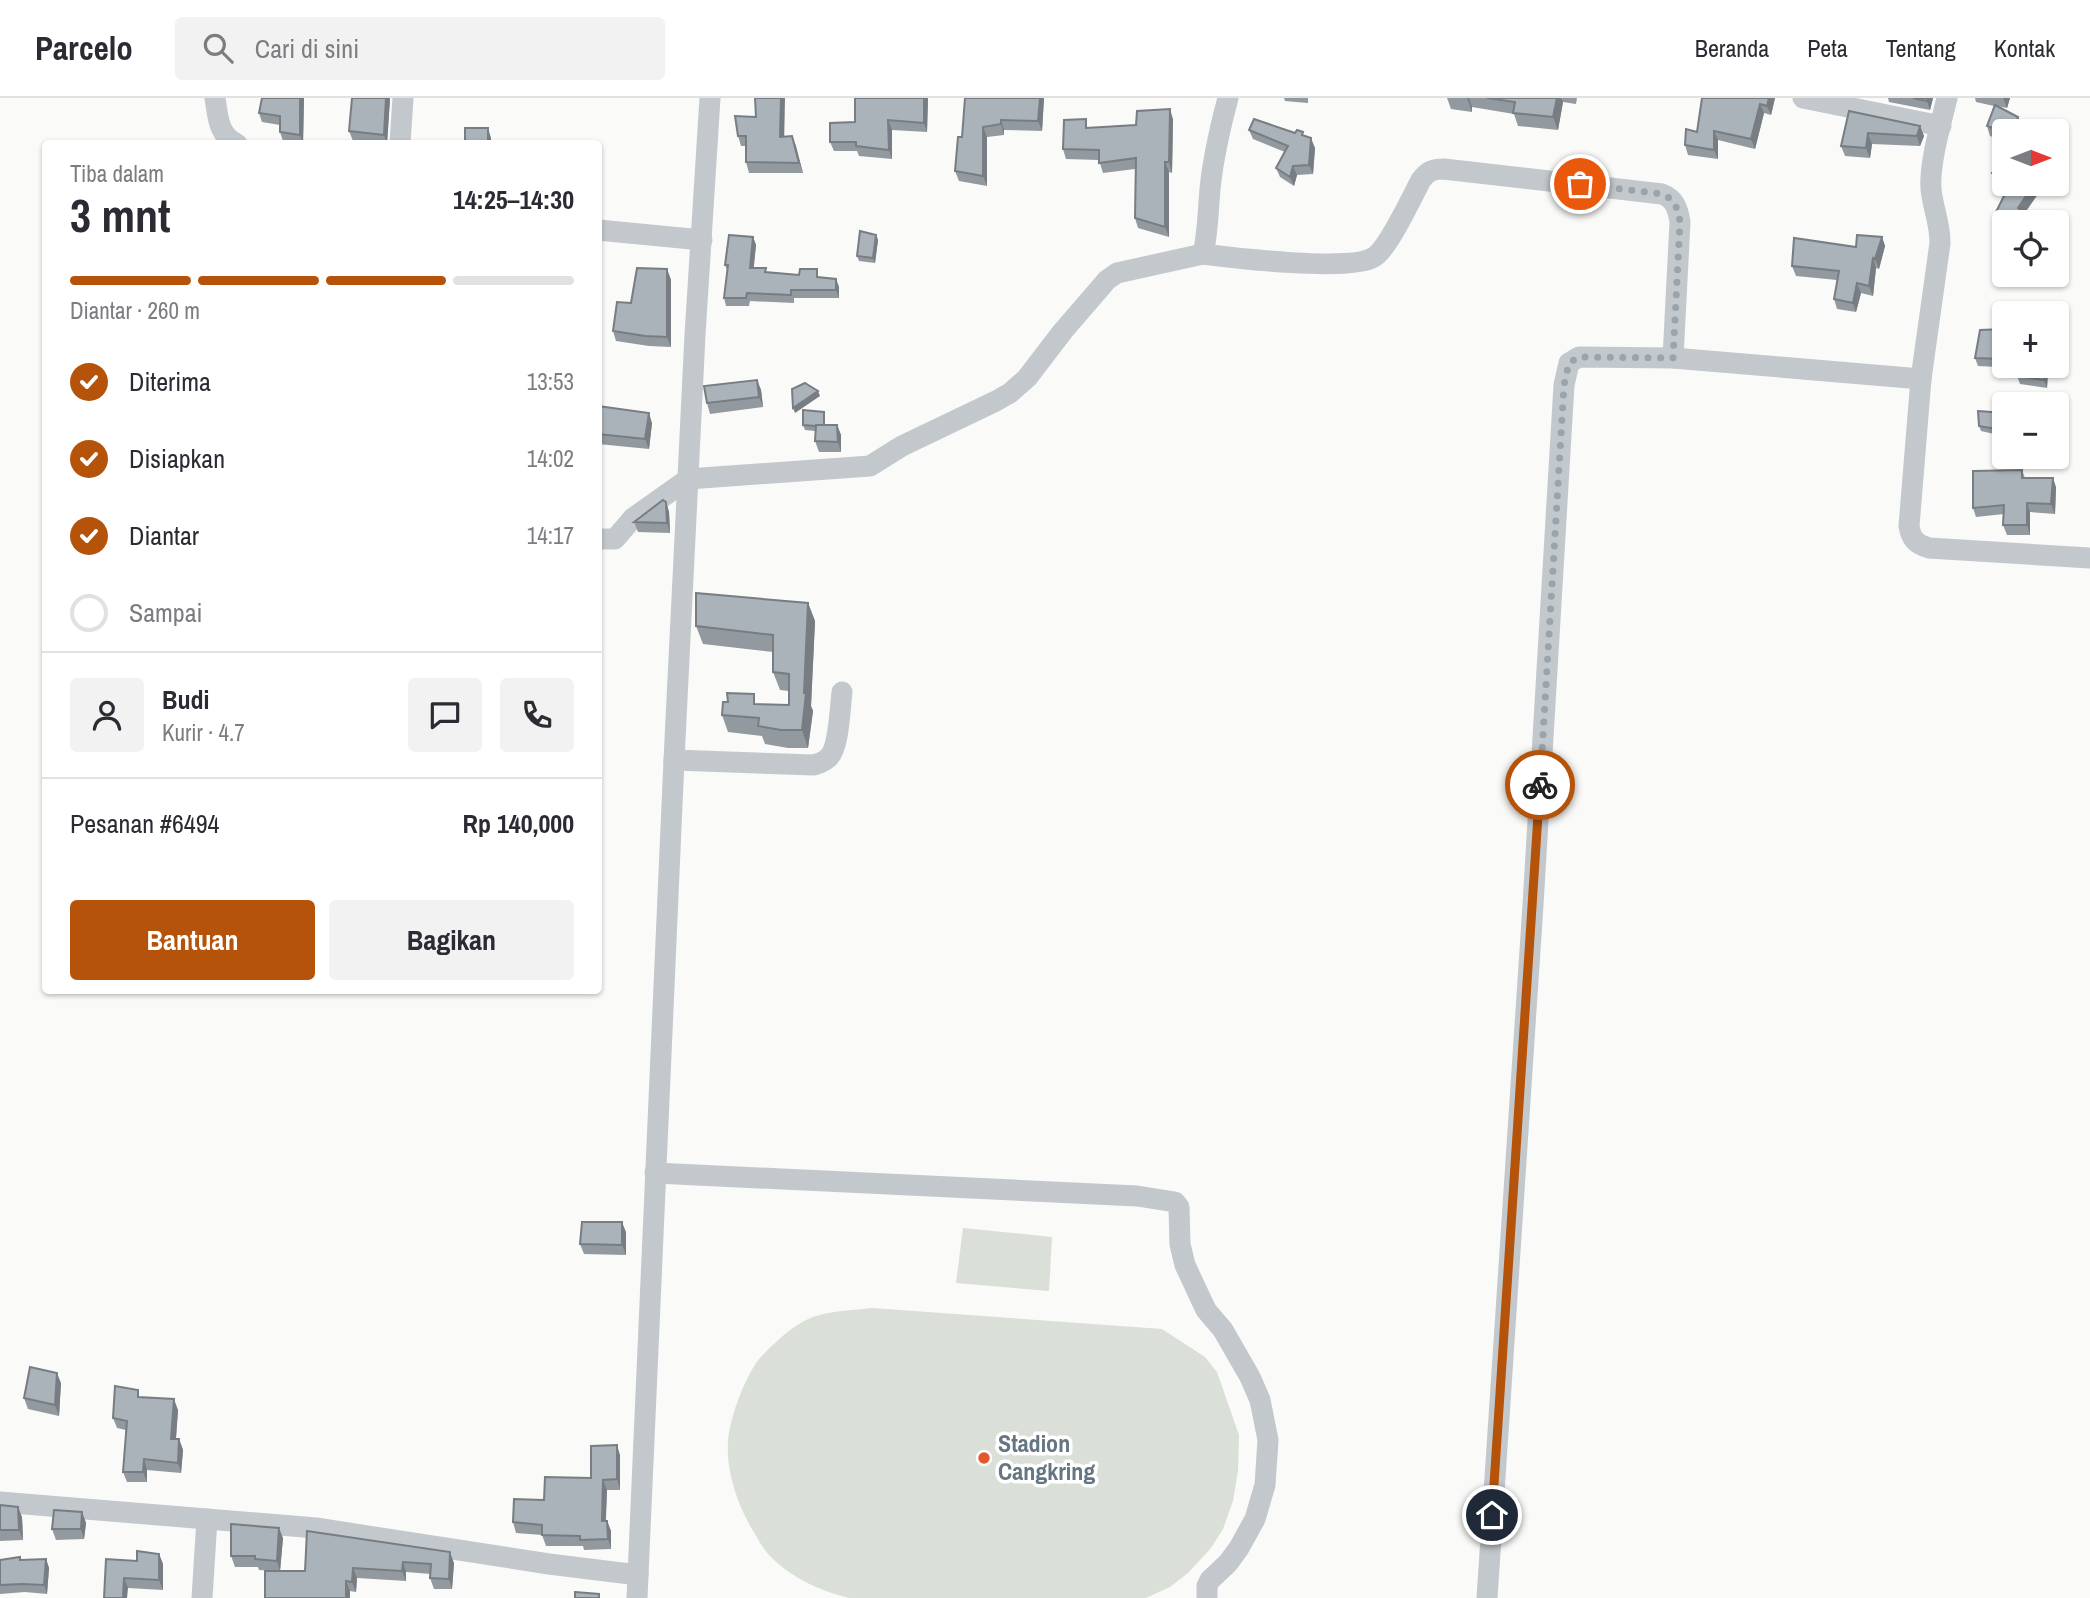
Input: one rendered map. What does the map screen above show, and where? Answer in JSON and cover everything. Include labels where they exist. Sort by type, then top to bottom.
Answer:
[{"type":"street","points":[[215,98],[218,122],[231,140]]},
{"type":"street","points":[[400,140],[403,98]]},
{"type":"street","points":[[637,1598],[674,760],[695,335],[710,98]]},
{"type":"street","points":[[1203,254],[1210,188],[1228,98]]},
{"type":"street","points":[[1803,98],[1941,126]]},
{"type":"street","points":[[1947,98],[1931,188],[1940,225],[1940,243],[1921,379],[1909,526],[1911,536],[1917,543],[1929,548],[2090,558]]},
{"type":"street","points":[[602,539],[615,539],[633,518],[688,479],[870,466],[902,446],[1010,393],[1027,378],[1063,331],[1116,273],[1203,254],[1310,263],[1352,262],[1373,258],[1382,250],[1421,180],[1427,172],[1434,169],[1670,197],[1678,209],[1680,222],[1673,358]]},
{"type":"street","points":[[602,230],[702,240]]},
{"type":"street","points":[[1487,1598],[1564,385],[1569,363],[1579,357],[1673,358],[1921,379]]},
{"type":"street","points":[[674,760],[814,765],[824,761],[834,747],[842,692]]},
{"type":"street","points":[[655,1173],[1137,1196],[1175,1202],[1179,1207],[1180,1244],[1185,1265],[1206,1310],[1223,1331],[1250,1377],[1260,1400],[1268,1440],[1265,1485],[1255,1520],[1228,1563],[1210,1580],[1207,1598]]},
{"type":"street","points":[[0,1502],[317,1528],[638,1575]]},
{"type":"street","points":[[202,1598],[207,1519]]},
{"type":"shaded area","points":[[963,1228],[1052,1237],[1049,1291],[956,1283]]},
{"type":"shaded area","name":"Stadion Cangkring","points":[[872,1308],[1162,1329],[1205,1357],[1217,1372],[1239,1435],[1238,1471],[1233,1501],[1223,1529],[1211,1548],[1188,1573],[1170,1587],[1146,1598],[849,1598],[828,1592],[787,1571],[762,1545],[749,1524],[735,1490],[728,1454],[734,1413],[756,1363],[788,1331],[816,1316]]},
{"type":"building","points":[[262,98],[300,98],[300,135],[280,132],[280,116],[259,113]]},
{"type":"building","points":[[352,98],[386,98],[384,135],[349,131]]},
{"type":"building","points":[[755,98],[781,98],[780,137],[792,136],[799,163],[746,162],[746,136],[738,136],[735,116],[756,117]]},
{"type":"building","points":[[855,98],[924,98],[924,123],[888,120],[889,150],[856,146],[856,142],[830,142],[830,123],[855,122]]},
{"type":"building","points":[[965,98],[1040,98],[1038,121],[1001,120],[1001,124],[983,127],[983,176],[955,171],[958,137],[962,137]]},
{"type":"building","points":[[1487,98],[1557,98],[1553,117],[1513,113],[1515,102]]},
{"type":"building","points":[[1702,98],[1769,98],[1767,106],[1760,104],[1751,139],[1714,131],[1714,150],[1685,145],[1686,129],[1697,132]]},
{"type":"building","points":[[1995,105],[2018,117],[1992,119],[1992,128],[1987,126]]},
{"type":"building","points":[[1170,109],[1169,162],[1165,162],[1165,227],[1135,218],[1136,158],[1099,163],[1099,150],[1063,149],[1064,120],[1086,119],[1086,128],[1136,125],[1137,111]]},
{"type":"building","points":[[1849,111],[1920,126],[1917,136],[1868,133],[1866,148],[1841,146]]},
{"type":"building","points":[[1254,119],[1295,133],[1297,130],[1303,132],[1302,135],[1311,138],[1309,165],[1293,166],[1290,177],[1276,168],[1288,146],[1249,130]]},
{"type":"building","points":[[465,128],[488,128],[488,140],[465,140]]},
{"type":"building","points":[[2004,196],[2026,196],[2018,208],[2021,210],[1997,210]]},
{"type":"building","points":[[860,231],[876,235],[873,258],[857,256]]},
{"type":"building","points":[[729,235],[753,237],[750,268],[766,268],[765,272],[799,275],[800,269],[817,269],[817,277],[836,279],[836,290],[791,290],[791,295],[747,293],[746,298],[724,298]]},
{"type":"building","points":[[1857,235],[1882,237],[1875,259],[1873,258],[1869,286],[1857,283],[1853,303],[1834,299],[1839,271],[1792,266],[1794,238],[1856,247]]},
{"type":"building","points":[[637,268],[667,269],[667,337],[613,331],[617,302],[631,303]]},
{"type":"building","points":[[1980,330],[1992,330],[1992,359],[1975,358]]},
{"type":"building","points":[[757,380],[759,397],[707,403],[704,386]]},
{"type":"building","points":[[805,383],[818,391],[793,408],[792,389]]},
{"type":"building","points":[[602,407],[649,413],[645,439],[602,434]]},
{"type":"building","points":[[803,410],[824,412],[824,425],[803,425]]},
{"type":"building","points":[[1978,411],[1992,412],[1992,428],[1979,426]]},
{"type":"building","points":[[816,425],[837,425],[838,442],[815,441]]},
{"type":"building","points":[[2022,470],[2022,478],[2053,478],[2051,504],[2027,503],[2027,525],[2003,525],[2004,505],[1973,508],[1973,471]]},
{"type":"building","points":[[663,500],[666,502],[667,523],[634,522]]},
{"type":"building","points":[[696,593],[808,603],[806,693],[802,730],[758,726],[759,718],[722,715],[723,702],[728,702],[727,693],[754,694],[754,704],[789,705],[789,674],[773,672],[773,635],[696,626]]},
{"type":"building","points":[[582,1222],[622,1222],[622,1245],[580,1244]]},
{"type":"building","points":[[30,1367],[57,1373],[55,1405],[24,1398]]},
{"type":"building","points":[[115,1386],[138,1390],[138,1397],[174,1399],[171,1439],[179,1439],[178,1463],[144,1459],[143,1472],[123,1472],[127,1421],[113,1418]]},
{"type":"building","points":[[617,1445],[617,1479],[603,1480],[602,1521],[607,1521],[608,1539],[580,1540],[580,1536],[542,1535],[542,1525],[513,1522],[514,1499],[544,1500],[545,1477],[591,1478],[591,1446]]},
{"type":"building","points":[[0,1505],[18,1507],[19,1530],[0,1530]]},
{"type":"building","points":[[54,1510],[82,1512],[81,1529],[52,1529]]},
{"type":"building","points":[[231,1524],[279,1528],[277,1561],[255,1559],[255,1556],[231,1556]]},
{"type":"building","points":[[307,1531],[450,1552],[449,1579],[430,1578],[431,1564],[403,1562],[402,1571],[353,1568],[352,1582],[346,1581],[346,1598],[265,1598],[265,1571],[305,1571]]},
{"type":"building","points":[[137,1551],[159,1554],[159,1580],[124,1578],[123,1598],[104,1598],[106,1559],[137,1561]]},
{"type":"building","points":[[20,1557],[20,1560],[46,1559],[44,1585],[0,1585],[0,1560]]},
{"type":"building","points":[[575,1592],[599,1594],[599,1598],[575,1598]]},
{"type":"way so far","points":[[1540,785],[1564,385],[1569,363],[1579,357],[1673,358],[1680,222],[1678,209],[1670,197],[1662,194],[1580,184]]},
{"type":"place","name":"Stadion Cangkring","points":[[984,1458]]},
{"type":"route","points":[[1492,1515],[1540,785]]}]
